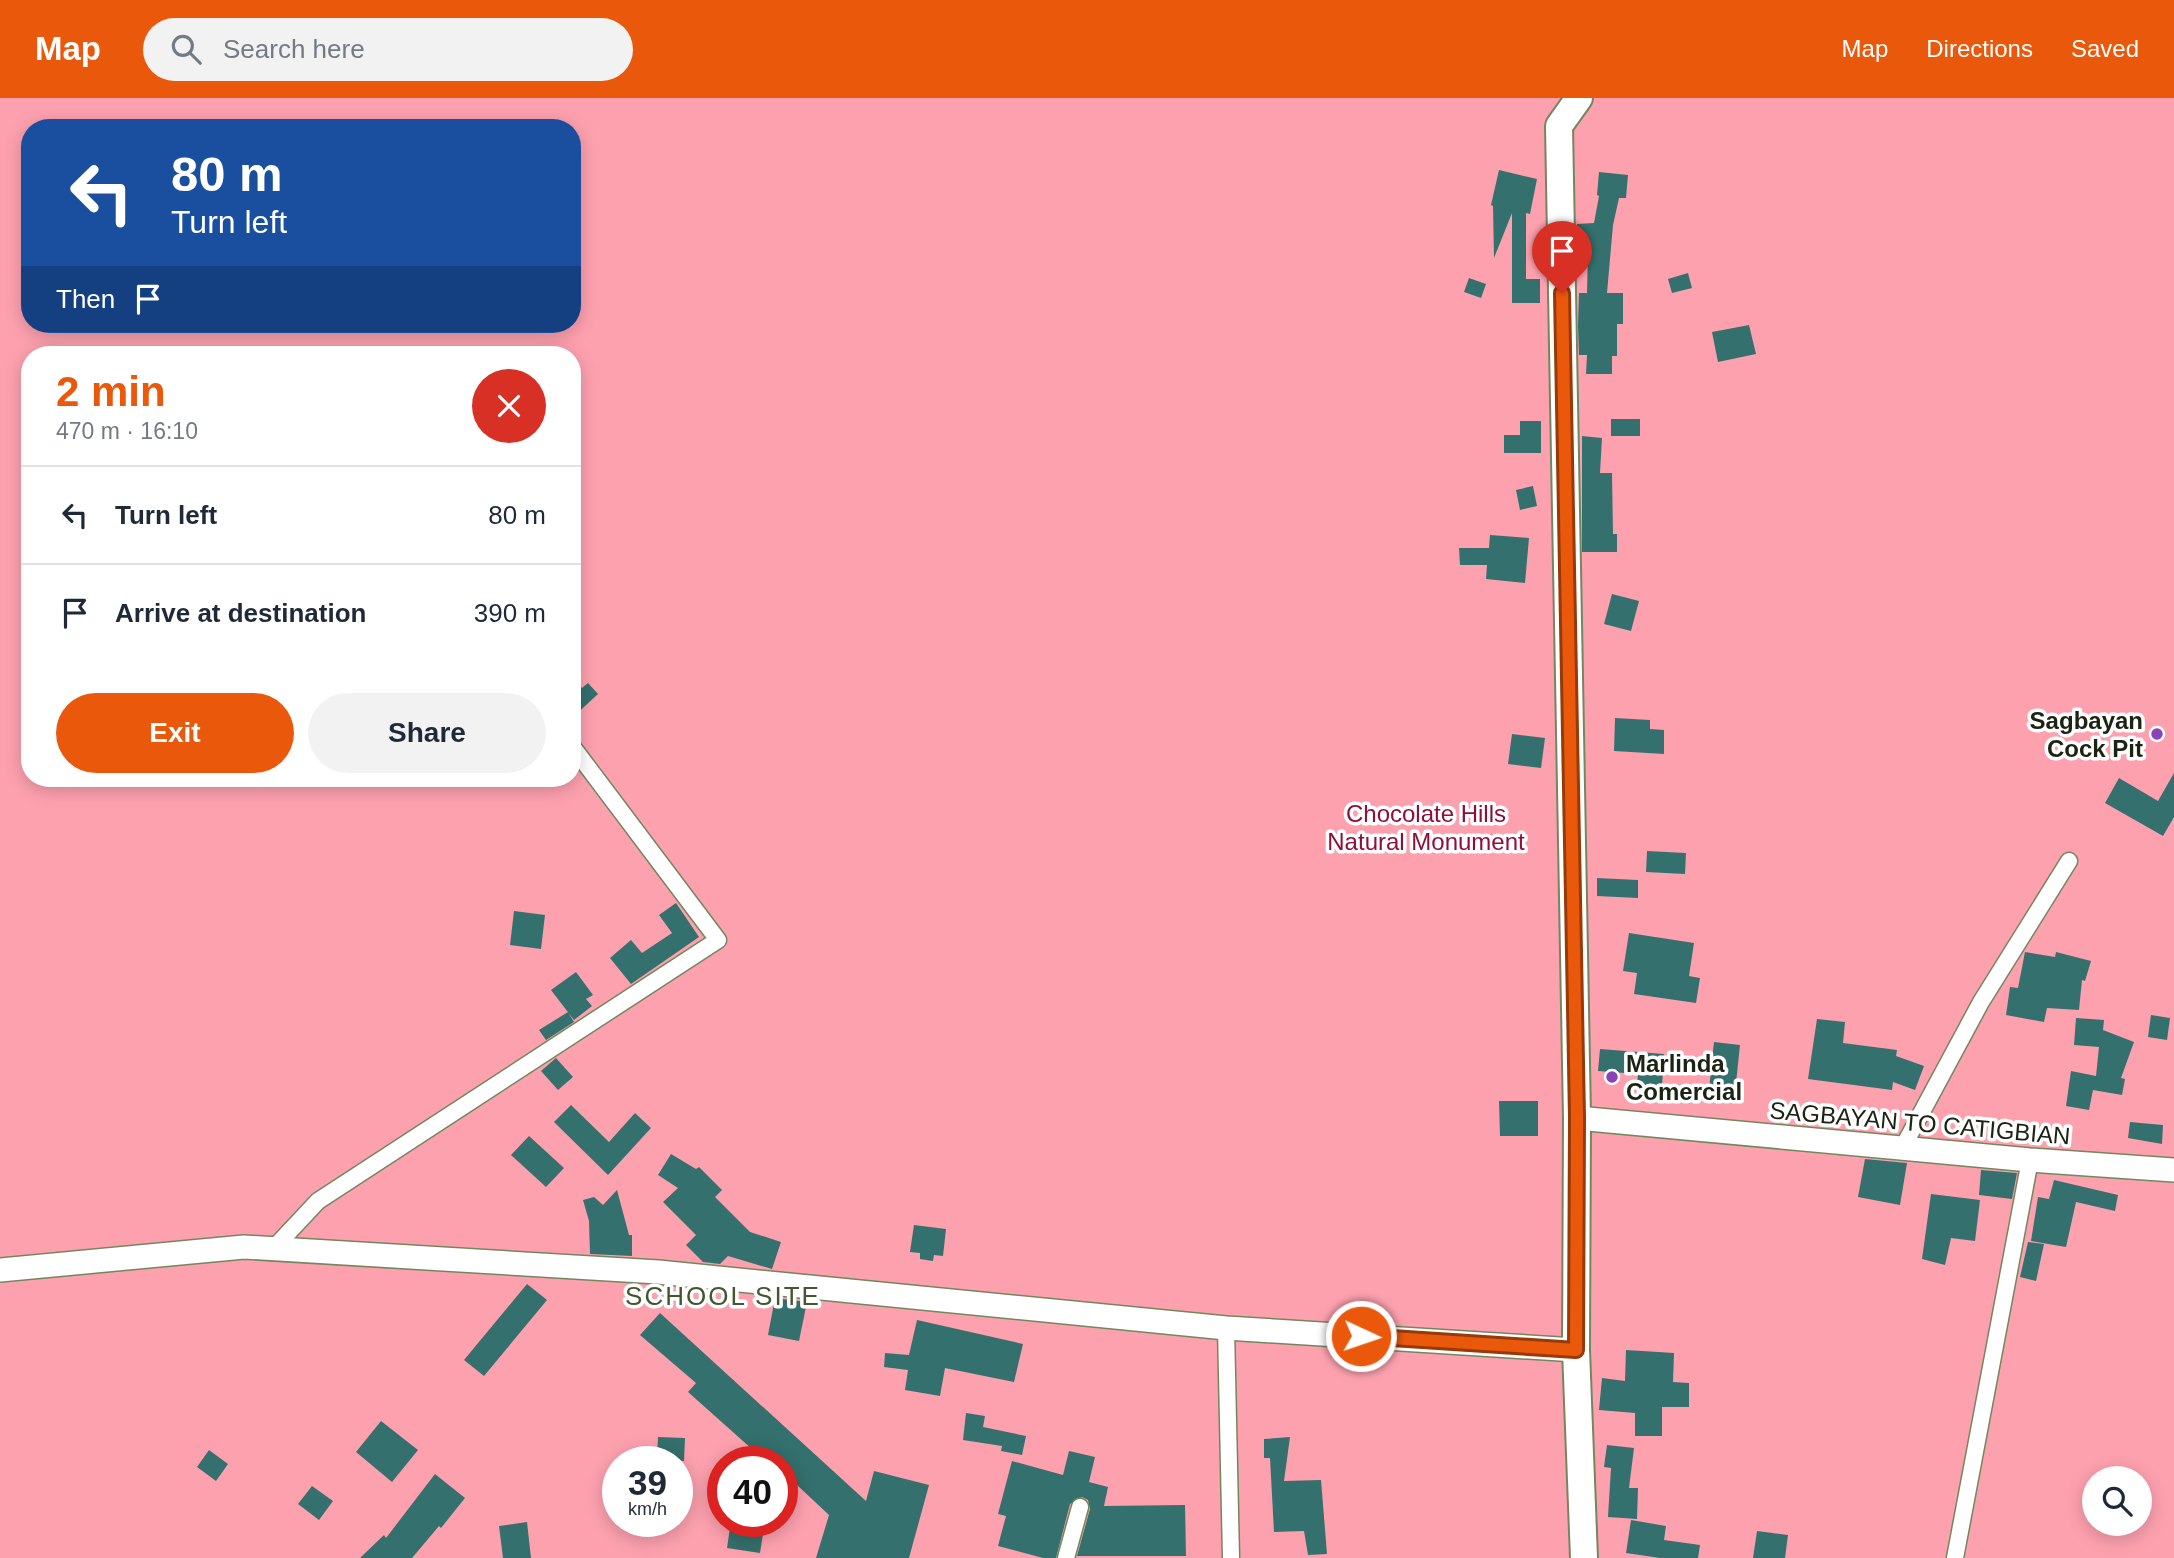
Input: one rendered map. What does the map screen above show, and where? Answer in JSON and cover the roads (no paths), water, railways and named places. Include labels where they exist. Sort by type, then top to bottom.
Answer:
[{"type":"main road","points":[[1579,98],[1559,126],[1577,1118],[1576,1350],[1584,1558]]},
{"type":"street","points":[[273,1249],[318,1201],[718,940],[581,758]]},
{"type":"street","points":[[1903,1147],[1981,1002],[2069,861]]},
{"type":"street","name":"SAGBAYAN TO CATIGBIAN","points":[[1577,1118],[2030,1160],[2174,1170]]},
{"type":"street","points":[[1955,1558],[2030,1160]]},
{"type":"street","points":[[0,1270],[244,1247],[658,1272],[1226,1328],[1576,1350]]},
{"type":"street","points":[[1226,1328],[1231,1558]]},
{"type":"street","points":[[1066,1558],[1080,1507]]},
{"type":"place","name":"Sagbayan Cock Pit","points":[[2157,734]]},
{"type":"place","name":"Marlinda Comercial","points":[[1612,1077]]},
{"type":"district","name":"SCHOOL SITE","points":[[723,1296]]},
{"type":"park label","name":"Chocolate Hills Natural Monument","points":[[1426,827]]}]
